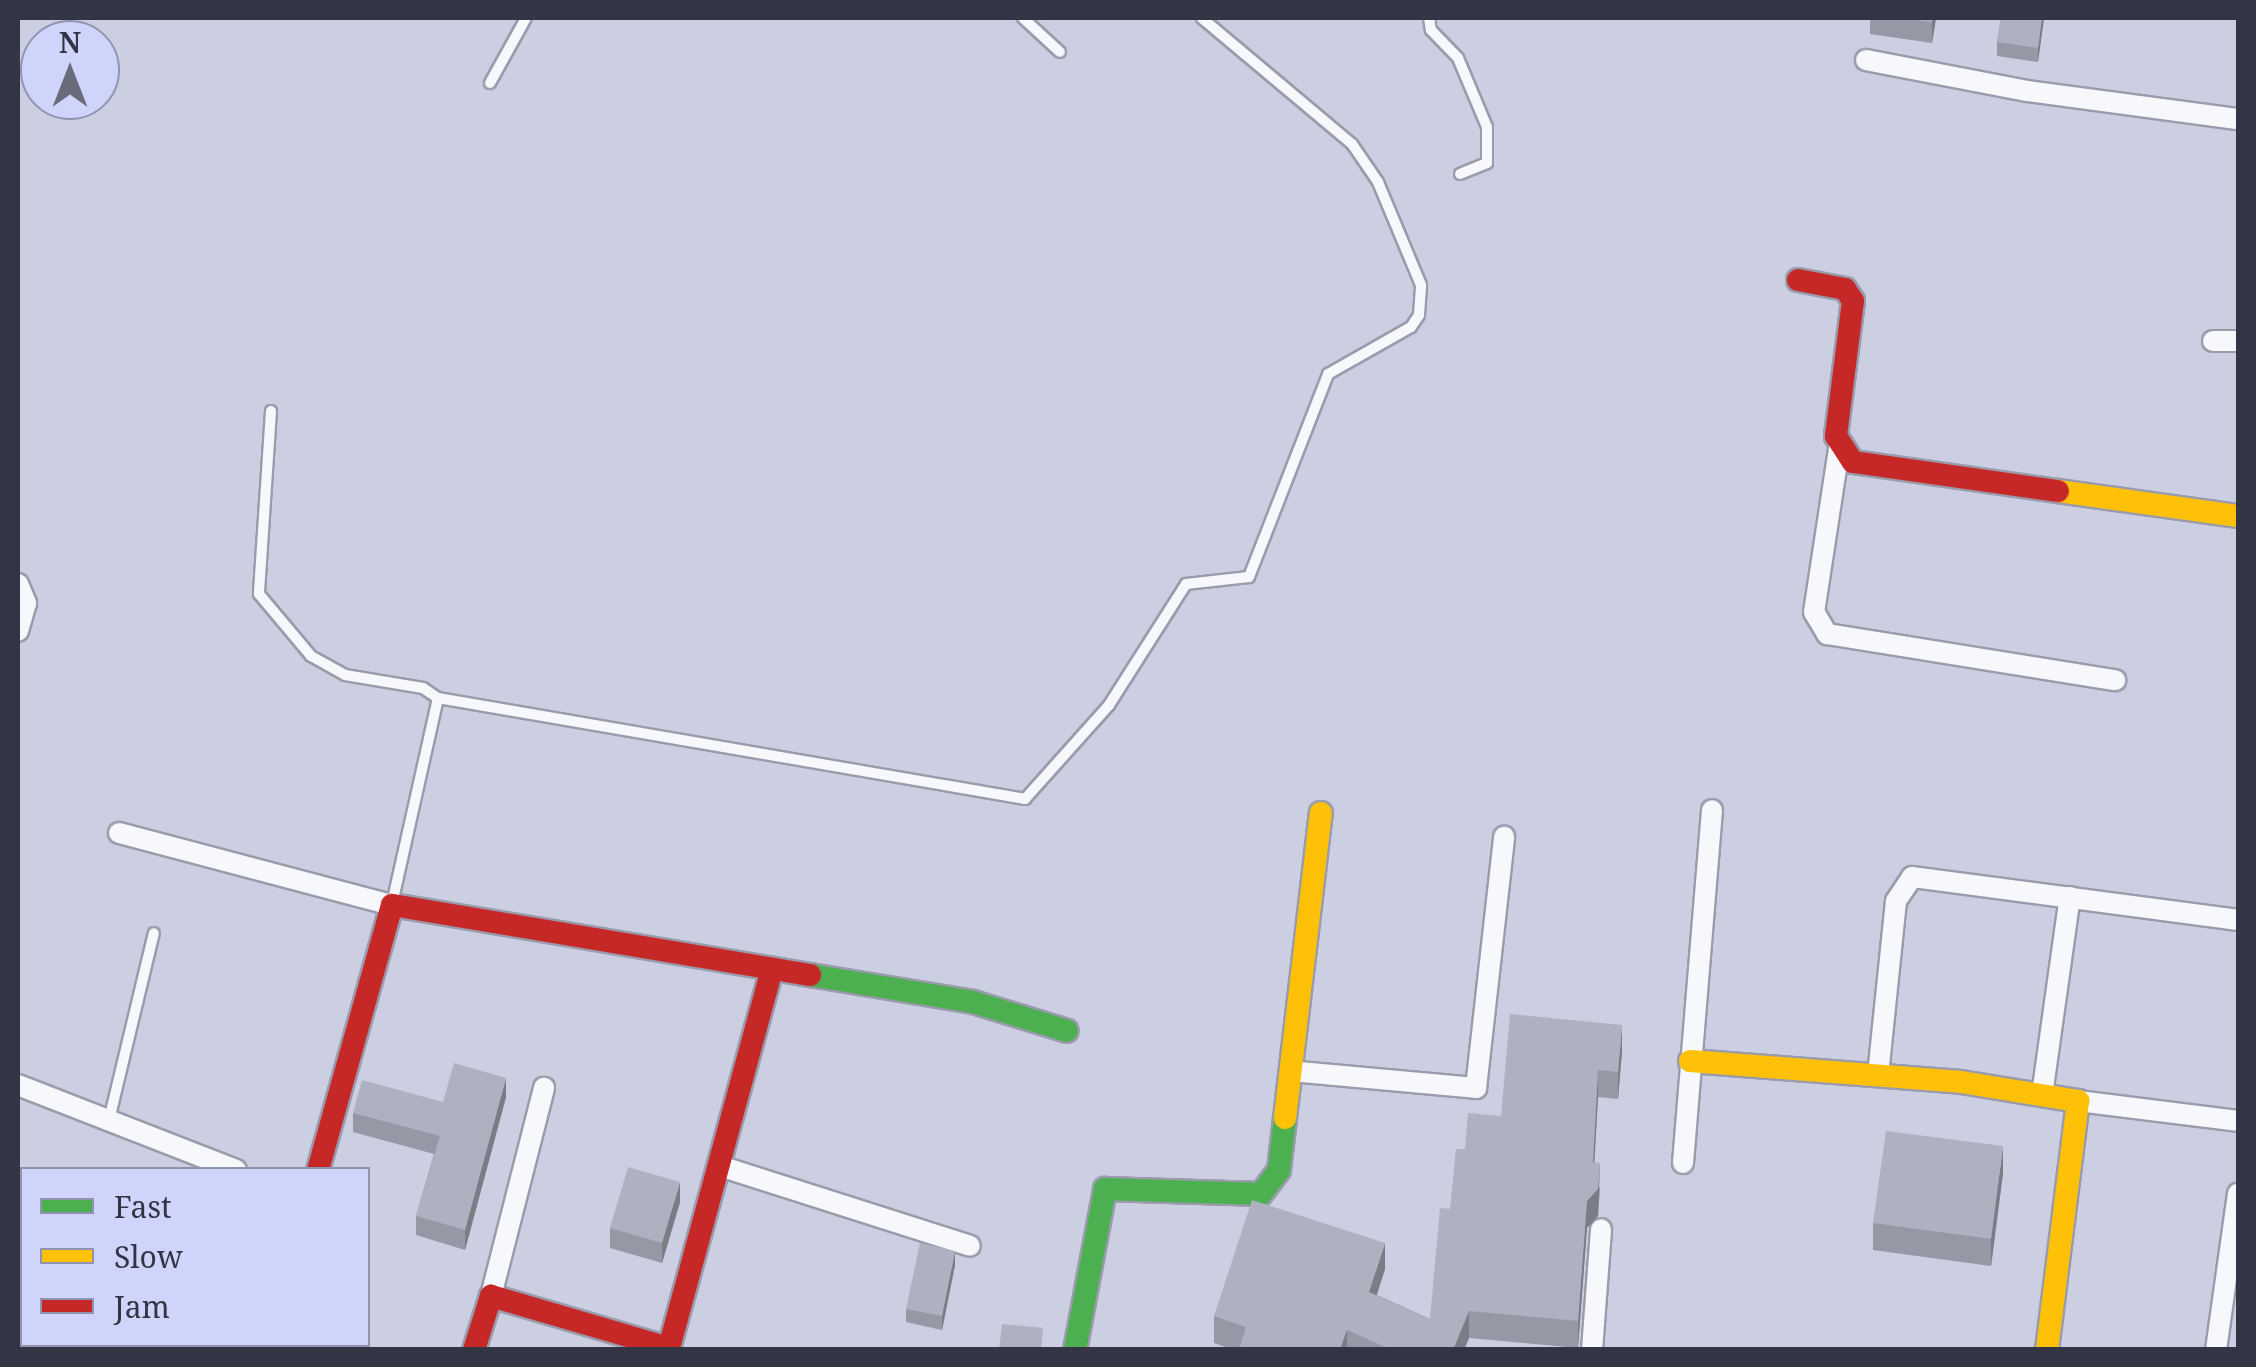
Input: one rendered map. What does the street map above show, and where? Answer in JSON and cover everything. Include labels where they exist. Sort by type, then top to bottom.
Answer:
[{"type":"street","points":[[1866,60],[2027,91],[2238,119]]},
{"type":"street","points":[[1798,280],[1845,289],[1854,302],[1817,626],[1842,640],[2115,680]]},
{"type":"street","points":[[2214,341],[2238,341]]},
{"type":"street","points":[[1839,449],[1872,468],[2238,516]]},
{"type":"street","points":[[18,584],[26,603],[18,631]]},
{"type":"street","points":[[1683,1163],[1712,810]]},
{"type":"street","points":[[1075,1350],[1104,1189],[1261,1194],[1279,1170],[1321,812]]},
{"type":"street","points":[[119,833],[392,905],[972,1002],[1067,1032]]},
{"type":"street","points":[[1290,1072],[1476,1088],[1504,837]]},
{"type":"street","points":[[1878,1075],[1896,902],[1905,881],[1922,877],[2238,920]]},
{"type":"street","points":[[2042,1095],[2070,897]]},
{"type":"street","points":[[319,1167],[392,905]]},
{"type":"street","points":[[491,1296],[672,1349],[723,1167],[772,969]]},
{"type":"street","points":[[1690,1061],[1878,1075],[2238,1121]]},
{"type":"street","points":[[18,1085],[228,1167]]},
{"type":"street","points":[[474,1350],[544,1088]]},
{"type":"street","points":[[2046,1350],[2078,1101]]},
{"type":"street","points":[[723,1167],[970,1246]]},
{"type":"street","points":[[2216,1350],[2238,1194]]},
{"type":"street","points":[[1592,1350],[1601,1229]]},
{"type":"lane","points":[[490,82],[526,18]]},
{"type":"lane","points":[[1022,18],[1060,52]]},
{"type":"lane","points":[[271,411],[259,594],[311,656],[345,675],[423,688],[438,698],[1025,800],[1109,704],[1186,584],[1249,577],[1328,374],[1412,327],[1418,315],[1421,285],[1378,182],[1352,144],[1202,18]]},
{"type":"lane","points":[[1430,18],[1432,30],[1458,58],[1487,127],[1487,163],[1460,174]]},
{"type":"lane","points":[[392,905],[438,698]]},
{"type":"lane","points":[[108,1120],[154,933]]},
{"type":"building","points":[[1899,18],[1933,18],[1932,22]]},
{"type":"building","points":[[2001,18],[2042,18],[2038,48],[1997,42]]},
{"type":"building","points":[[1510,1014],[1622,1025],[1618,1072],[1598,1070],[1593,1162],[1600,1163],[1598,1189],[1587,1201],[1578,1321],[1469,1311],[1453,1350],[1392,1350],[1347,1330],[1340,1349],[1239,1350],[1246,1327],[1214,1316],[1252,1200],[1385,1243],[1369,1292],[1430,1319],[1440,1208],[1450,1209],[1456,1149],[1465,1149],[1468,1113],[1501,1116]]},
{"type":"building","points":[[454,1063],[506,1078],[465,1230],[416,1216],[440,1136],[353,1113],[362,1080],[443,1102]]},
{"type":"building","points":[[1886,1131],[2003,1146],[1991,1239],[1873,1223]]},
{"type":"building","points":[[628,1167],[680,1182],[662,1243],[610,1228]]},
{"type":"building","points":[[920,1243],[955,1251],[942,1316],[906,1309]]},
{"type":"building","points":[[1002,1324],[1043,1328],[1041,1350],[999,1350]]},
{"type":"traffic: fast","points":[[810,975],[973,1002],[1067,1031]]},
{"type":"traffic: fast","points":[[1075,1350],[1105,1189],[1261,1194],[1279,1170],[1285,1118]]},
{"type":"traffic: slow","points":[[2058,491],[2238,516]]},
{"type":"traffic: slow","points":[[1285,1118],[1321,813]]},
{"type":"traffic: slow","points":[[1690,1061],[1961,1082],[2078,1101],[2047,1350]]},
{"type":"traffic: jam","points":[[1798,280],[1845,289],[1853,301],[1836,436],[1853,462],[2058,491]]},
{"type":"traffic: jam","points":[[319,1167],[392,905],[810,975]]},
{"type":"traffic: jam","points":[[474,1350],[491,1296],[669,1348],[772,969]]}]
